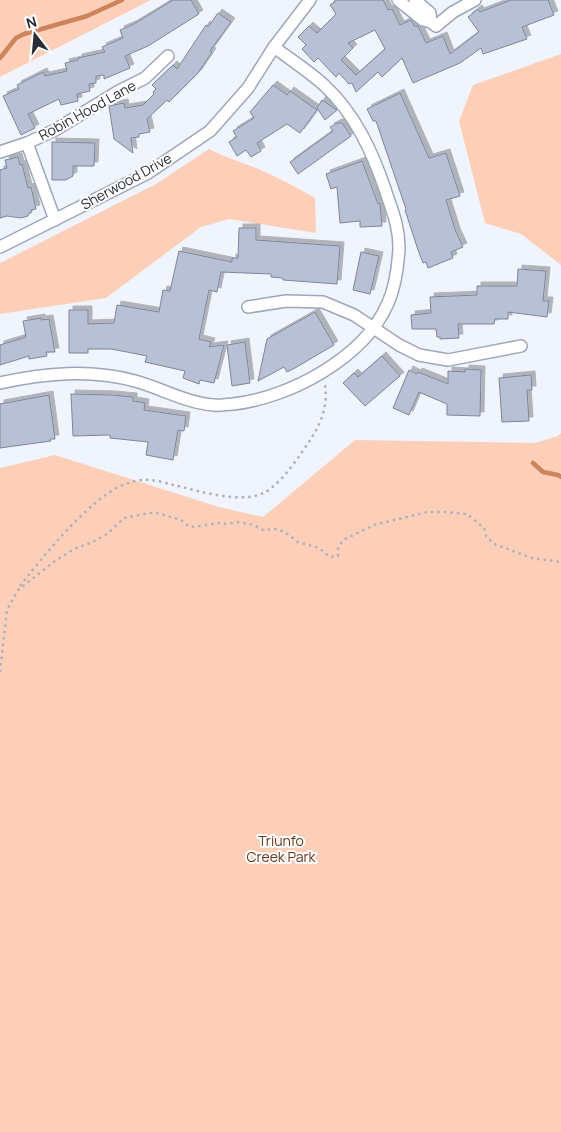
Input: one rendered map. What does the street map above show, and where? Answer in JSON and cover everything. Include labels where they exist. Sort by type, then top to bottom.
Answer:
[{"type":"street","name":"Sherwood Drive","points":[[0,247],[148,173],[210,131],[248,88],[274,47],[310,0]]},
{"type":"street","points":[[398,0],[423,20],[434,24]]},
{"type":"street","points":[[415,0],[430,13],[434,24]]},
{"type":"street","points":[[434,24],[475,0]]},
{"type":"street","points":[[0,383],[52,374],[89,373],[134,381],[183,398],[214,405],[260,399],[296,386],[319,375],[353,350],[373,327],[388,303],[396,278],[399,240],[399,230],[376,161],[354,119],[325,86],[274,47]]},
{"type":"street","name":"Robin Hood Lane","points":[[0,152],[27,143],[54,130],[119,91],[145,78],[168,56]]},
{"type":"street","points":[[27,143],[55,220]]},
{"type":"street","points":[[248,307],[286,301],[323,302],[354,314],[399,345],[419,355],[448,360],[521,346]]},
{"type":"path","points":[[0,672],[8,610],[18,590],[39,560],[81,517],[106,494],[124,484],[145,480],[224,496],[248,498],[269,491],[289,470],[317,431],[325,408],[325,386],[319,375]]},
{"type":"path","points":[[18,590],[61,557],[107,534],[124,518],[149,513],[158,513],[181,520],[188,526],[194,527],[238,522],[254,525],[263,530],[276,529],[285,532],[298,542],[319,548],[330,557],[338,556],[338,549],[343,540],[374,525],[427,512],[467,514],[484,528],[486,536],[494,544],[532,558],[561,562]]},
{"type":"green space","points":[[0,0],[151,0],[0,77]]},
{"type":"green space","points":[[561,54],[561,265],[521,234],[485,223],[459,121],[473,85]]},
{"type":"green space","points":[[209,149],[270,174],[315,198],[316,233],[229,219],[201,227],[106,298],[0,314],[0,263],[156,184]]},
{"type":"green space","name":"Triunfo Creek Park","points":[[561,433],[561,1132],[0,1132],[0,468],[55,455],[219,507],[263,517],[355,440],[535,443],[558,436]]},
{"type":"building","points":[[173,0],[191,0],[199,14],[148,46],[125,56],[130,68],[104,79],[104,75],[96,76],[96,83],[89,84],[90,91],[77,94],[78,101],[61,105],[59,99],[28,114],[35,128],[21,135],[3,96],[19,89],[17,85],[43,72],[45,76],[67,71],[65,63],[105,52],[102,47],[123,38],[120,30],[134,24]]},
{"type":"building","points":[[337,0],[383,0],[388,10],[392,9],[400,25],[411,20],[414,26],[418,26],[426,43],[443,36],[450,54],[479,32],[468,17],[478,9],[480,12],[511,0],[548,0],[554,15],[522,27],[527,39],[483,54],[481,48],[460,63],[413,83],[402,58],[382,77],[378,72],[356,92],[352,83],[349,84],[339,73],[336,77],[318,58],[314,62],[302,49],[306,45],[298,37],[309,26],[317,33],[336,14],[330,5]],"holes":[[[375,30],[385,49],[356,75],[341,60],[353,48],[348,43]]]},
{"type":"building","points":[[218,13],[231,22],[210,51],[212,52],[198,73],[169,102],[167,100],[147,119],[150,132],[131,138],[133,153],[114,139],[109,106],[124,103],[125,108],[143,105],[154,94],[153,92],[156,89],[152,85],[173,65],[177,69],[206,25],[208,27]]},
{"type":"building","points":[[273,85],[287,95],[290,91],[317,110],[300,133],[287,124],[257,143],[261,151],[251,157],[246,150],[237,156],[229,142],[237,137],[233,131],[254,118],[250,112]]},
{"type":"building","points":[[400,93],[429,158],[446,153],[460,196],[446,200],[463,247],[451,252],[453,258],[428,268],[426,262],[423,263],[417,247],[376,121],[373,121],[367,109]]},
{"type":"building","points":[[322,100],[337,110],[325,120],[317,108]]},
{"type":"building","points":[[342,123],[351,136],[298,174],[290,162],[333,131],[330,127]]},
{"type":"building","points":[[52,142],[95,143],[94,166],[73,166],[73,176],[66,180],[52,180]]},
{"type":"building","points":[[18,157],[20,165],[22,164],[28,188],[31,187],[36,209],[31,210],[28,216],[21,218],[7,216],[0,218],[0,170],[7,168],[5,160]]},
{"type":"building","points":[[362,161],[378,204],[380,203],[382,226],[360,227],[360,221],[340,223],[337,187],[331,189],[326,174]]},
{"type":"building","points":[[239,228],[256,228],[256,240],[340,246],[337,284],[283,280],[283,278],[271,277],[271,274],[221,272],[217,292],[209,290],[199,339],[211,342],[209,347],[224,345],[214,383],[200,380],[199,384],[183,378],[185,371],[145,362],[147,356],[111,349],[88,349],[88,353],[69,353],[69,310],[88,310],[88,324],[114,323],[117,305],[159,312],[163,290],[170,291],[179,251],[232,262],[232,258],[238,258]]},
{"type":"building","points":[[361,252],[379,256],[370,294],[353,290]]},
{"type":"building","points":[[518,269],[546,271],[543,301],[549,301],[547,317],[508,312],[508,319],[495,319],[494,324],[458,324],[459,338],[440,339],[440,337],[437,337],[436,329],[412,329],[411,315],[431,313],[430,297],[477,295],[477,286],[517,286]]},
{"type":"building","points":[[315,312],[334,345],[287,372],[284,367],[258,381],[267,339]]},
{"type":"building","points":[[41,318],[41,320],[49,319],[55,352],[46,352],[47,356],[29,359],[29,356],[0,365],[0,345],[26,337],[23,321]]},
{"type":"building","points":[[245,342],[250,383],[232,386],[227,345]]},
{"type":"building","points":[[382,356],[400,376],[365,406],[343,383],[354,373],[358,377]]},
{"type":"building","points":[[465,369],[481,370],[480,416],[447,415],[447,404],[419,392],[409,415],[393,408],[409,370],[448,384],[448,371],[465,372]]},
{"type":"building","points":[[531,375],[532,390],[527,390],[529,421],[502,422],[499,378]]},
{"type":"building","points":[[71,394],[133,397],[133,401],[145,403],[144,410],[186,416],[184,431],[178,430],[173,460],[146,455],[148,442],[110,438],[110,435],[73,436]]},
{"type":"building","points":[[49,395],[55,439],[0,448],[0,404]]},
{"type":"waterway","points":[[0,58],[16,38],[24,34],[87,16],[122,0]]},
{"type":"waterway","points":[[533,463],[543,472],[561,477]]}]
